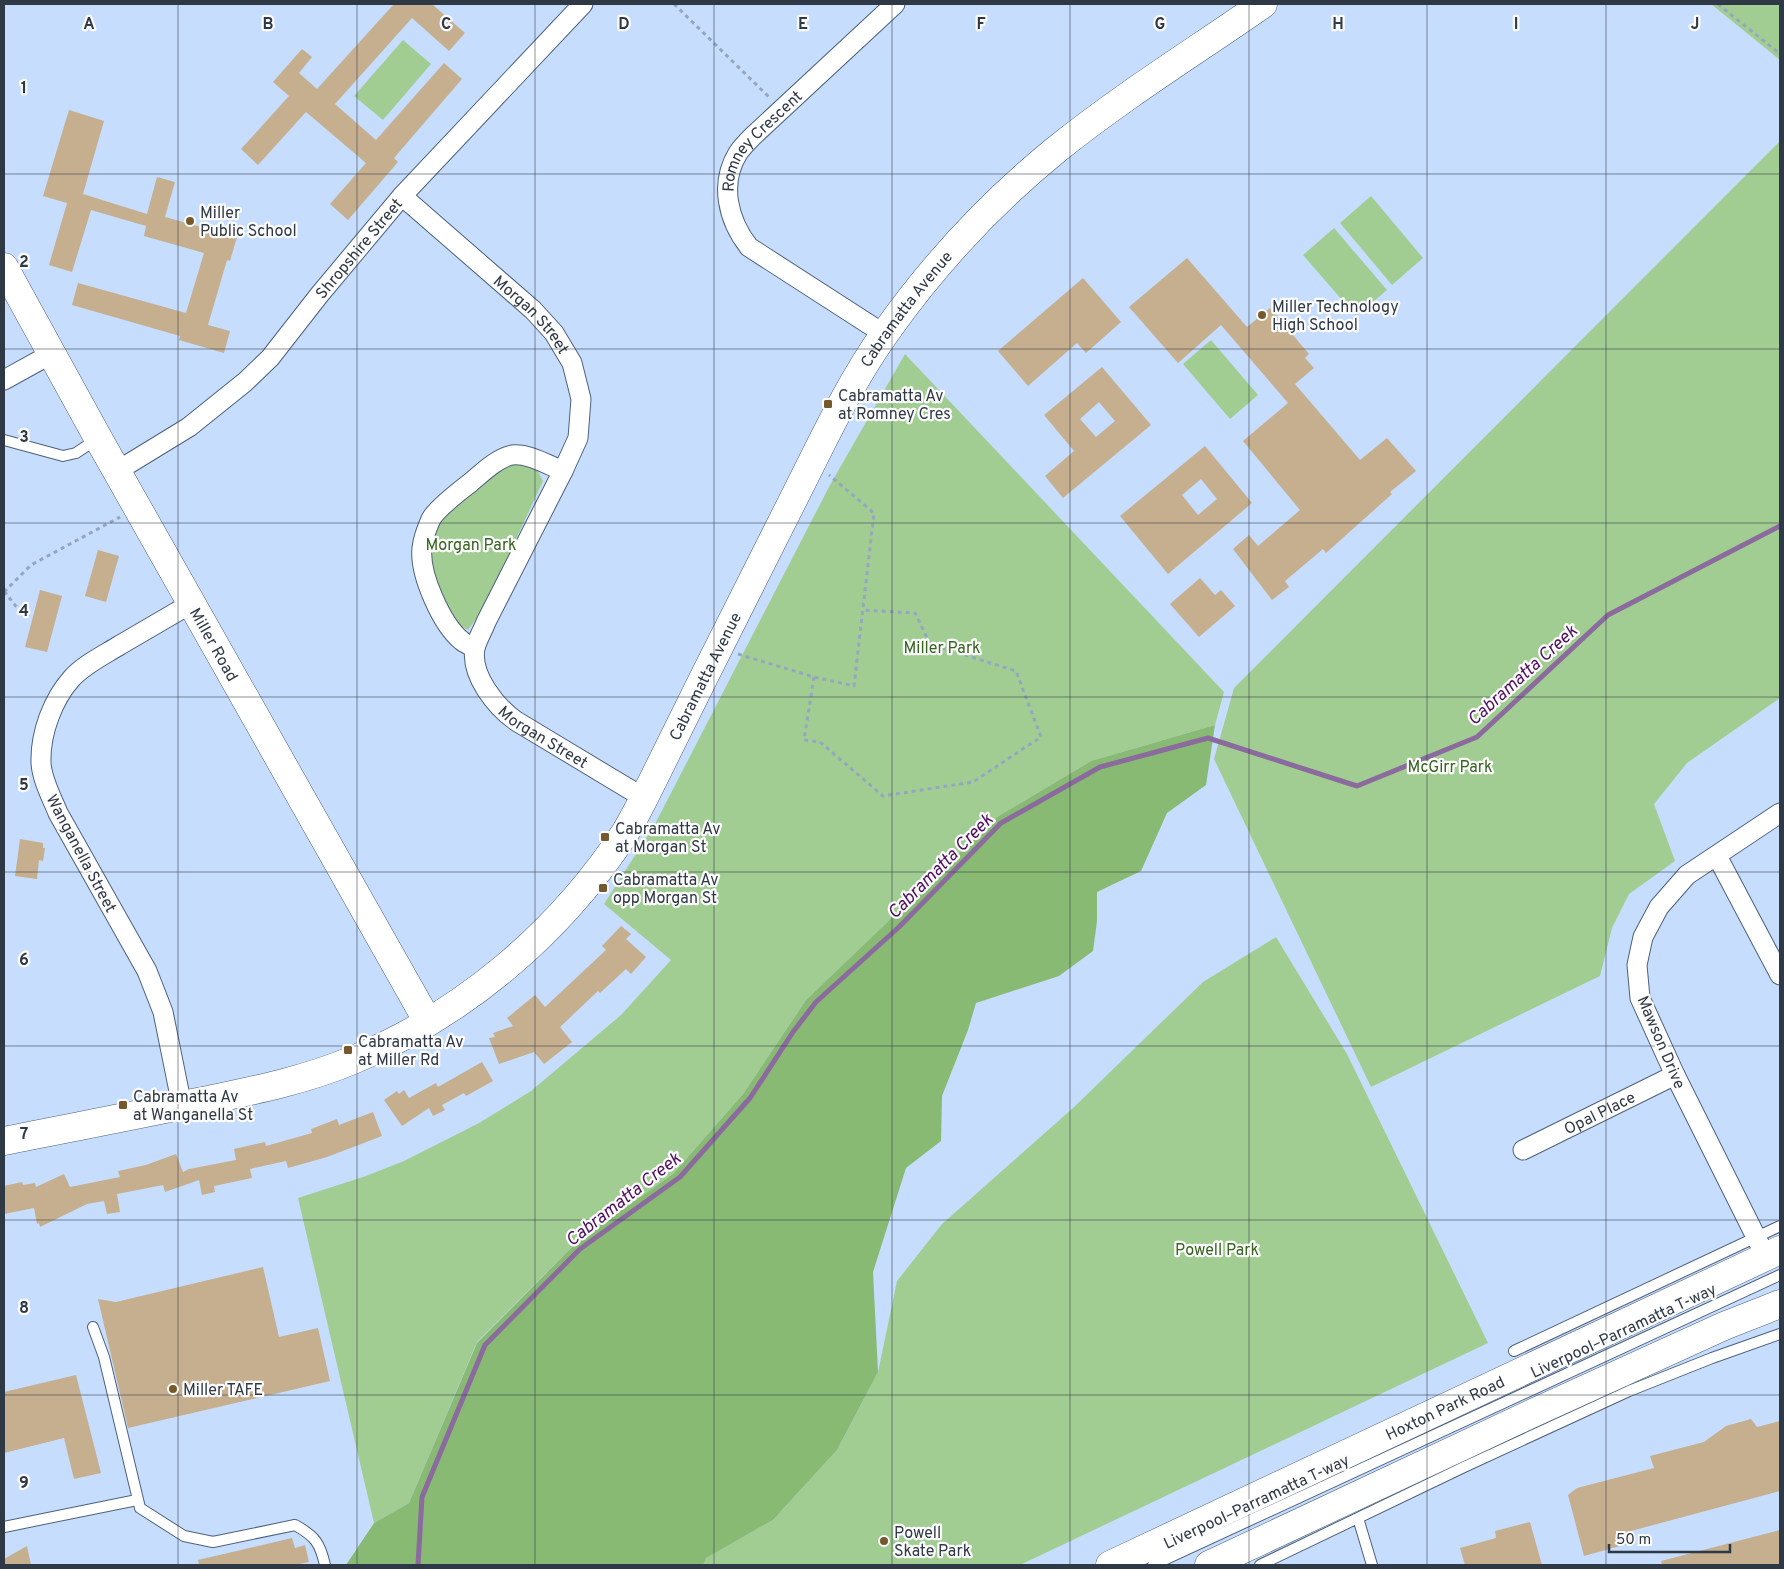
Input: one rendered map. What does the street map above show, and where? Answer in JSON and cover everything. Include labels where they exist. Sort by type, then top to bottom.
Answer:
[{"type":"street","name":"Shropshire Street","points":[[118,471],[189,427],[246,382],[264,364],[402,196],[583,4]]},
{"type":"street","name":"Romney Crescent","points":[[884,334],[749,247],[739,234],[733,221],[728,202],[727,182],[738,152],[895,4]]},
{"type":"street","name":"Cabramatta Avenue","points":[[4,1141],[182,1106],[291,1082],[321,1072],[354,1060],[428,1022],[516,960],[542,936],[591,879],[626,831],[837,412],[884,334],[917,290],[966,234],[1007,193],[1055,151],[1091,123],[1263,4]]},
{"type":"street","name":"Morgan Street","points":[[402,196],[533,310],[554,334],[572,363],[581,400],[578,438],[486,622],[475,648],[477,666],[484,686],[492,700],[503,712],[644,798]]},
{"type":"street","name":"Miller Road","points":[[4,266],[98,438],[428,1022]]},
{"type":"street","points":[[4,380],[51,354]]},
{"type":"street","points":[[475,648],[462,642],[451,628],[431,593],[423,572],[422,549],[425,533],[432,517],[483,472],[511,455],[528,458],[563,471]]},
{"type":"street","name":"Wanganella Street","points":[[182,1106],[163,1012],[147,971],[58,813],[48,788],[42,763],[43,742],[48,721],[59,695],[74,677],[96,659],[192,602]]},
{"type":"street","name":"Mawson Drive","points":[[1771,1255],[1675,1075],[1640,998],[1637,965],[1643,937],[1659,907],[1687,875],[1780,813]]},
{"type":"street","points":[[1717,856],[1780,975]]},
{"type":"street","name":"Opal Place","points":[[1523,1150],[1675,1075]]},
{"type":"street","name":"Hoxton Park Road","points":[[1110,1565],[1771,1255]]},
{"type":"street","points":[[1209,1565],[1533,1413],[1724,1326],[1780,1304]]},
{"type":"lane","points":[[4,440],[63,456],[76,453],[98,438]]},
{"type":"lane","points":[[1514,1351],[1771,1255],[1780,1226]]},
{"type":"lane","name":"Liverpool–Parramatta T-way","points":[[1153,1565],[1771,1255]]},
{"type":"lane","points":[[93,1327],[104,1357],[140,1508],[184,1536],[213,1542],[295,1525],[312,1534],[320,1547],[324,1565]]},
{"type":"lane","points":[[1260,1565],[1464,1467],[1629,1391],[1712,1358],[1780,1334]]},
{"type":"lane","points":[[4,1527],[137,1500]]},
{"type":"lane","points":[[1358,1518],[1372,1565]]},
{"type":"path","points":[[674,4],[781,110]]},
{"type":"path","points":[[1718,4],[1780,54]]},
{"type":"path","points":[[735,653],[814,677],[854,686],[874,513],[829,475]]},
{"type":"path","points":[[33,617],[17,609],[4,592],[32,565],[122,516]]},
{"type":"path","points":[[814,677],[804,740],[820,742],[883,796],[973,782],[1040,737],[1016,671],[930,644],[915,612],[862,610]]},
{"type":"green space","points":[[1711,4],[1780,4],[1780,60]]},
{"type":"green space","points":[[403,40],[431,64],[383,120],[354,96]]},
{"type":"green space","name":"McGirr Park","points":[[1780,141],[1780,698],[1687,763],[1654,804],[1675,861],[1629,894],[1612,928],[1600,976],[1371,1087],[1214,759],[1234,688]]},
{"type":"green space","points":[[1371,196],[1423,258],[1392,285],[1340,223]]},
{"type":"green space","points":[[1334,228],[1387,290],[1356,316],[1303,255]]},
{"type":"green space","points":[[1211,340],[1258,395],[1230,419],[1183,364]]},
{"type":"green space","name":"Miller Park","points":[[905,354],[1224,692],[1215,725],[1091,761],[997,817],[806,1000],[743,1094],[673,1174],[579,1240],[477,1342],[409,1503],[374,1523],[298,1198],[366,1176],[404,1161],[479,1123],[531,1091],[621,1015],[671,960],[604,904],[655,824],[830,485]]},
{"type":"green space","name":"Morgan Park","points":[[520,462],[536,468],[543,481],[484,608],[468,630],[459,625],[442,601],[428,567],[434,529],[444,514],[505,463]]},
{"type":"green space","points":[[1215,725],[1206,785],[1167,813],[1141,871],[1097,892],[1097,921],[1093,951],[1059,976],[976,1003],[968,1030],[942,1096],[941,1141],[906,1168],[873,1272],[878,1372],[837,1450],[773,1520],[706,1558],[703,1565],[346,1565],[374,1523],[409,1503],[477,1343],[579,1240],[673,1174],[743,1094],[806,1000],[997,817],[1091,761]]},
{"type":"green space","name":"Powell Park","points":[[1276,937],[1347,1054],[1488,1343],[1020,1565],[703,1565],[705,1558],[773,1520],[837,1450],[878,1372],[897,1281],[942,1224],[1073,1108],[1203,982]]},
{"type":"building","points":[[394,4],[432,4],[465,33],[449,51],[412,18],[335,104],[376,140],[444,63],[462,79],[394,158],[398,162],[348,220],[330,204],[366,163],[306,112],[258,165],[241,149],[289,96],[273,82],[302,49],[312,57],[299,73],[317,89]]},
{"type":"building","points":[[69,110],[104,121],[83,194],[147,214],[157,177],[175,182],[165,217],[237,237],[230,261],[227,260],[208,325],[230,331],[224,353],[179,340],[180,336],[72,305],[78,283],[186,313],[204,253],[144,236],[146,226],[91,210],[72,272],[49,265],[67,203],[43,196]]},
{"type":"building","points":[[1187,258],[1247,327],[1270,308],[1309,354],[1305,358],[1314,368],[1295,384],[1360,460],[1387,438],[1416,471],[1390,492],[1392,494],[1326,553],[1323,549],[1285,581],[1289,587],[1272,600],[1233,549],[1249,535],[1258,546],[1300,510],[1243,441],[1288,403],[1221,325],[1178,363],[1129,307]]},
{"type":"building","points":[[1083,278],[1121,322],[1086,353],[1077,343],[1028,386],[998,351]]},
{"type":"building","points":[[1102,367],[1151,425],[1063,498],[1045,476],[1074,451],[1044,415]],"holes":[[[1099,402],[1115,421],[1096,437],[1080,419]]]},
{"type":"building","points":[[1205,446],[1252,503],[1168,574],[1120,516]],"holes":[[[1201,479],[1217,499],[1198,515],[1182,495]]]},
{"type":"building","points":[[98,550],[119,556],[106,602],[85,596]]},
{"type":"building","points":[[1200,578],[1215,595],[1221,590],[1235,606],[1199,637],[1170,604]]},
{"type":"building","points":[[40,590],[62,596],[47,652],[25,647]]},
{"type":"building","points":[[20,839],[43,843],[43,848],[45,848],[43,861],[39,860],[37,879],[15,876]]},
{"type":"building","points":[[621,926],[631,934],[626,939],[646,957],[631,974],[626,969],[600,993],[598,991],[560,1027],[572,1042],[544,1064],[534,1052],[499,1064],[489,1038],[495,1037],[493,1033],[513,1026],[507,1018],[535,995],[545,1007],[606,950],[602,946]]},
{"type":"building","points":[[482,1062],[493,1081],[466,1096],[464,1093],[442,1105],[445,1110],[433,1116],[429,1108],[402,1126],[384,1100],[397,1091],[399,1094],[404,1090],[409,1098],[436,1083],[438,1087]]},
{"type":"building","points":[[373,1112],[382,1136],[327,1157],[288,1168],[286,1161],[250,1169],[252,1178],[214,1186],[215,1192],[202,1195],[199,1180],[165,1192],[163,1185],[117,1194],[120,1212],[107,1214],[104,1201],[87,1204],[40,1227],[39,1223],[37,1224],[34,1208],[4,1214],[4,1186],[22,1182],[23,1185],[35,1183],[36,1187],[64,1174],[70,1187],[120,1177],[118,1171],[146,1165],[176,1154],[183,1172],[189,1169],[236,1160],[234,1149],[265,1142],[266,1146],[312,1133],[311,1129],[337,1119],[339,1125]]},
{"type":"building","points":[[263,1267],[279,1337],[318,1328],[330,1381],[128,1428],[98,1299],[116,1302]]},
{"type":"building","points":[[76,1375],[101,1473],[74,1479],[64,1438],[4,1453],[4,1392]]},
{"type":"building","points":[[1751,1419],[1757,1427],[1780,1421],[1780,1491],[1631,1531],[1634,1542],[1584,1556],[1568,1495],[1577,1488],[1654,1468],[1650,1456],[1704,1442],[1726,1426]]},
{"type":"building","points":[[1530,1522],[1542,1565],[1465,1565],[1460,1548],[1496,1538],[1495,1531]]},
{"type":"building","points":[[1780,1530],[1780,1565],[1662,1565],[1661,1561]]},
{"type":"building","points":[[292,1538],[295,1548],[305,1545],[309,1562],[294,1565],[199,1565],[198,1560]]},
{"type":"building","points":[[27,1546],[31,1565],[4,1565],[4,1559]]},
{"type":"waterway","name":"Cabramatta Creek","points":[[418,1565],[422,1497],[485,1345],[580,1249],[680,1177],[750,1098],[793,1032],[816,1002],[899,927],[1001,823],[1100,767],[1208,738],[1357,786],[1477,737],[1608,615],[1780,526]]},
{"type":"place","name":"Miller Public School","points":[[190,221]]},
{"type":"place","name":"Miller Technology High School","points":[[1262,315]]},
{"type":"place","name":"Cabramatta Av at Romney Cres","points":[[828,404]]},
{"type":"place","name":"Cabramatta Av at Morgan St","points":[[605,837]]},
{"type":"place","name":"Cabramatta Av opp Morgan St","points":[[603,888]]},
{"type":"place","name":"Cabramatta Av at Miller Rd","points":[[348,1050]]},
{"type":"place","name":"Cabramatta Av at Wanganella St","points":[[123,1105]]},
{"type":"place","name":"Miller TAFE","points":[[173,1389]]},
{"type":"place","name":"Powell Skate Park","points":[[884,1541]]}]
